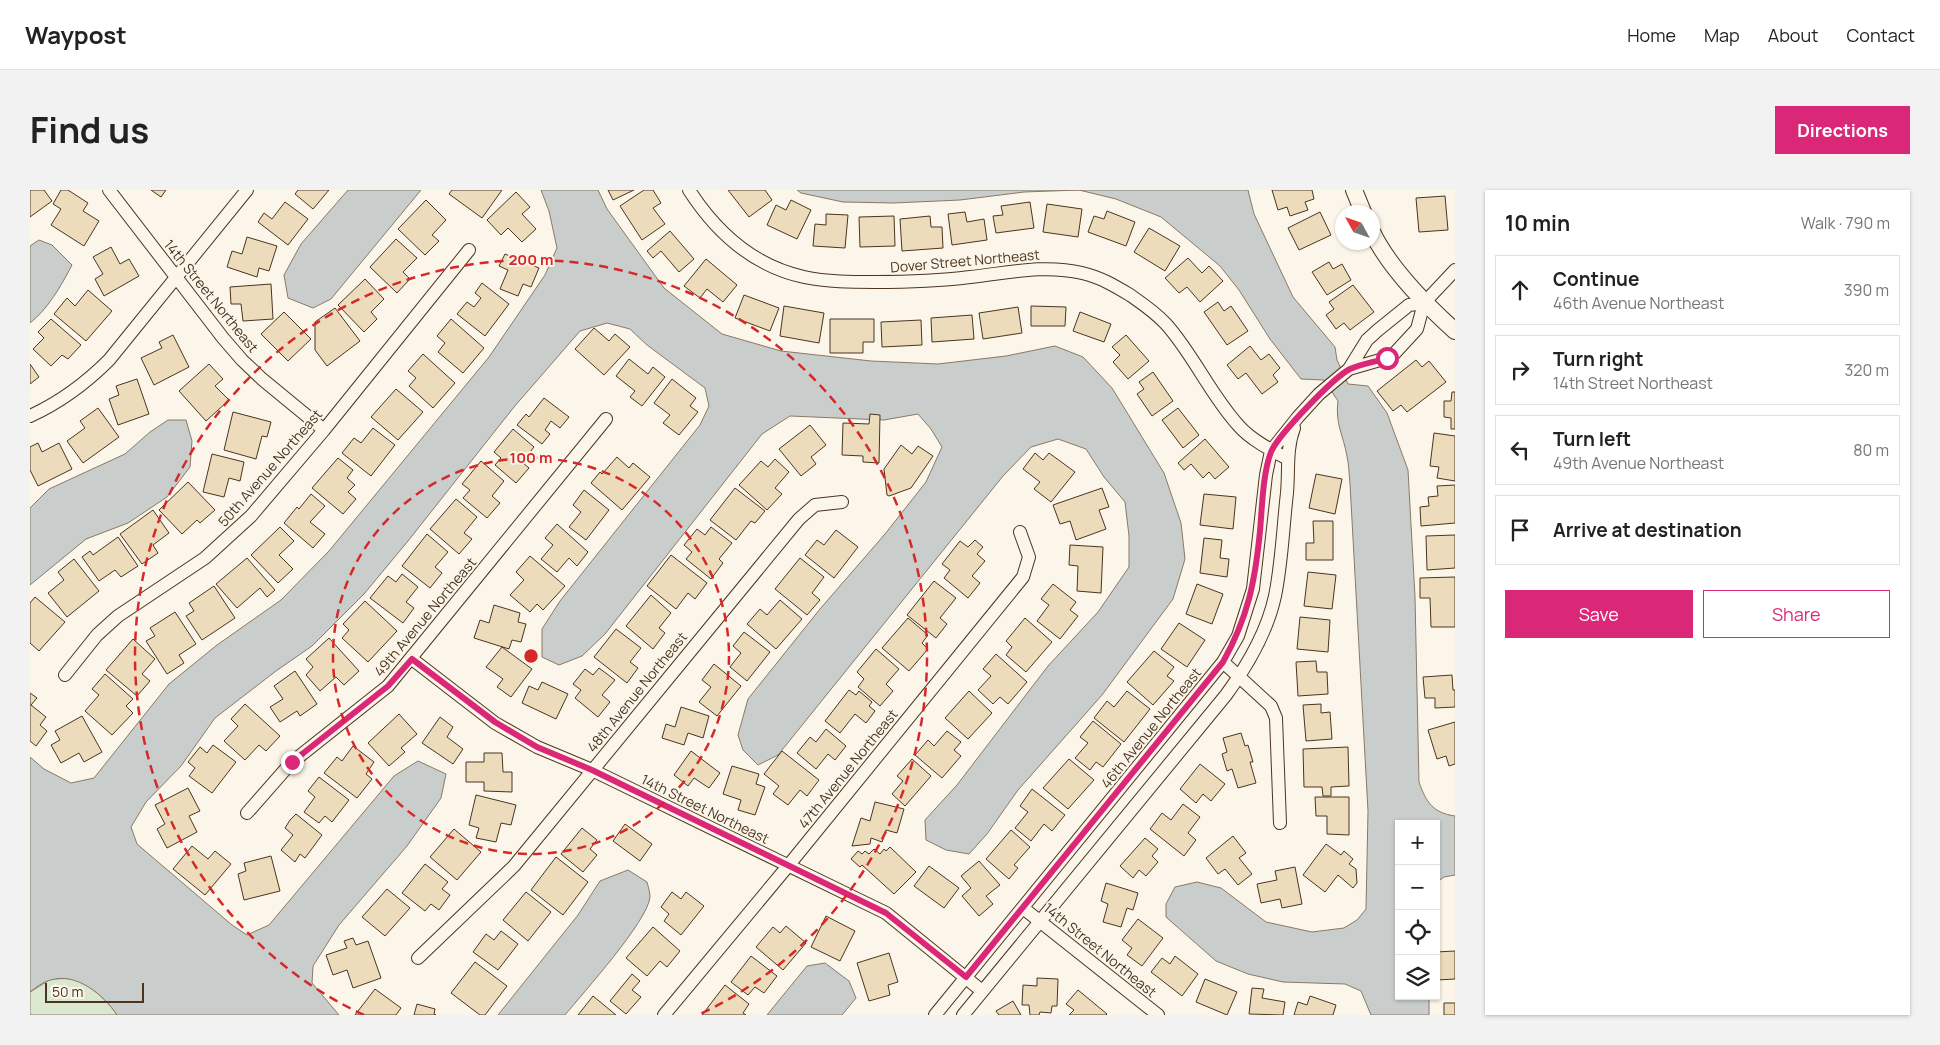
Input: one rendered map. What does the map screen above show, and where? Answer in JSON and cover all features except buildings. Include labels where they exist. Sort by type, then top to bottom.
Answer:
[{"type":"street","name":"14th Street Northeast","points":[[109,190],[242,360],[324,430]]},
{"type":"street","points":[[30,416],[48,408],[86,383],[109,360],[247,190]]},
{"type":"street","name":"Dover Street Northeast","points":[[689,190],[708,216],[745,251],[765,263],[803,277],[849,282],[912,282],[1031,269],[1053,269],[1081,273],[1100,279],[1138,301],[1166,324],[1239,426],[1272,451],[1288,459]]},
{"type":"street","points":[[1354,190],[1360,205]]},
{"type":"street","points":[[1380,244],[1424,304],[1455,331]]},
{"type":"street","name":"50th Avenue Northeast","points":[[65,675],[97,635],[118,616],[205,558],[256,510],[324,430],[470,250]]},
{"type":"street","points":[[1424,304],[1455,270]]},
{"type":"street","name":"46th Avenue Northeast","points":[[935,1015],[1223,662],[1238,636],[1253,589],[1266,475],[1272,451],[1298,417],[1319,394],[1349,369],[1367,340],[1409,305],[1424,304],[1417,329],[1393,355],[1349,369]]},
{"type":"street","name":"46th Avenue Northeast","points":[[963,1015],[1238,677],[1252,656],[1265,628],[1275,597],[1280,568],[1289,442],[1298,417]]},
{"type":"street","name":"49th Avenue Northeast","points":[[246,813],[292,762],[388,686],[606,420]]},
{"type":"street","name":"48th Avenue Northeast","points":[[418,958],[514,866],[799,519],[815,505],[842,502]]},
{"type":"street","name":"47th Avenue Northeast","points":[[664,1015],[1023,577],[1028,557],[1020,532]]},
{"type":"street","name":"14th Street Northeast","points":[[412,659],[495,722],[537,747],[592,770],[886,913],[982,991]]},
{"type":"street","points":[[1223,662],[1271,706],[1276,718],[1280,823]]},
{"type":"street","name":"14th Street Northeast","points":[[1023,908],[1158,1015]]},
{"type":"green space","points":[[51,979],[71,979],[84,984],[103,998],[117,1015],[30,1015],[30,992]]},
{"type":"shaded area","points":[[348,190],[421,190],[331,299],[313,308],[288,298],[284,275],[301,244]]},
{"type":"shaded area","points":[[541,190],[598,190],[607,209],[664,288],[722,334],[781,351],[871,361],[938,364],[1006,356],[1055,346],[1083,357],[1112,388],[1164,473],[1181,523],[1185,559],[1173,599],[1102,695],[1018,790],[987,834],[969,854],[946,850],[926,840],[925,820],[957,785],[1048,666],[1098,612],[1129,567],[1129,536],[1125,502],[1104,477],[1086,449],[1058,439],[1031,447],[1003,476],[778,755],[758,765],[743,750],[738,735],[748,699],[926,482],[942,447],[931,429],[918,414],[884,420],[790,416],[762,434],[605,634],[582,656],[559,665],[542,657],[542,629],[560,601],[700,425],[709,406],[705,388],[647,345],[630,329],[607,323],[580,331],[514,407],[364,594],[312,646],[215,718],[181,766],[146,802],[131,827],[137,844],[232,925],[247,935],[269,925],[394,776],[418,761],[446,774],[441,798],[407,846],[339,925],[313,966],[312,983],[339,1015],[117,1015],[97,993],[89,987],[70,979],[60,978],[48,981],[30,992],[30,757],[44,769],[71,783],[94,778],[169,684],[217,645],[281,600],[329,551],[489,357],[545,275],[557,248],[549,211]]},
{"type":"shaded area","points":[[797,190],[1079,190],[1024,192],[960,200],[894,203],[843,202],[801,193]]},
{"type":"shaded area","points":[[1079,190],[1248,190],[1254,214],[1293,297],[1335,347],[1337,360],[1348,384],[1368,386],[1387,413],[1408,470],[1415,597],[1419,782],[1424,795],[1431,805],[1441,812],[1455,816],[1455,875],[1444,877],[1440,880],[1440,820],[1395,820],[1395,1000],[1429,1000],[1429,1015],[1371,1015],[1361,991],[1345,984],[1283,982],[1248,974],[1216,961],[1166,917],[1166,904],[1175,887],[1197,882],[1221,888],[1266,922],[1312,932],[1344,928],[1357,920],[1366,909],[1368,811],[1350,484],[1348,463],[1338,423],[1338,401],[1324,380],[1301,379],[1270,339],[1239,290],[1220,266],[1161,217],[1116,199]]},
{"type":"shaded area","points":[[39,240],[52,245],[72,265],[59,289],[30,323],[30,246]]},
{"type":"shaded area","points":[[168,420],[186,420],[192,441],[190,467],[167,497],[128,523],[86,539],[30,585],[30,508],[49,489],[125,454],[150,432]]},
{"type":"shaded area","points":[[628,870],[647,882],[650,897],[647,908],[627,939],[565,1015],[498,1015],[578,915],[600,881]]},
{"type":"shaded area","points":[[825,963],[849,981],[856,998],[842,1015],[767,1015],[807,966]]},
{"type":"route","points":[[292,762],[388,686],[412,659],[495,722],[537,747],[592,770],[886,913],[966,977],[1223,662],[1238,636],[1253,589],[1266,475],[1272,451],[1298,417],[1319,394],[1349,369],[1387,358]]}]
